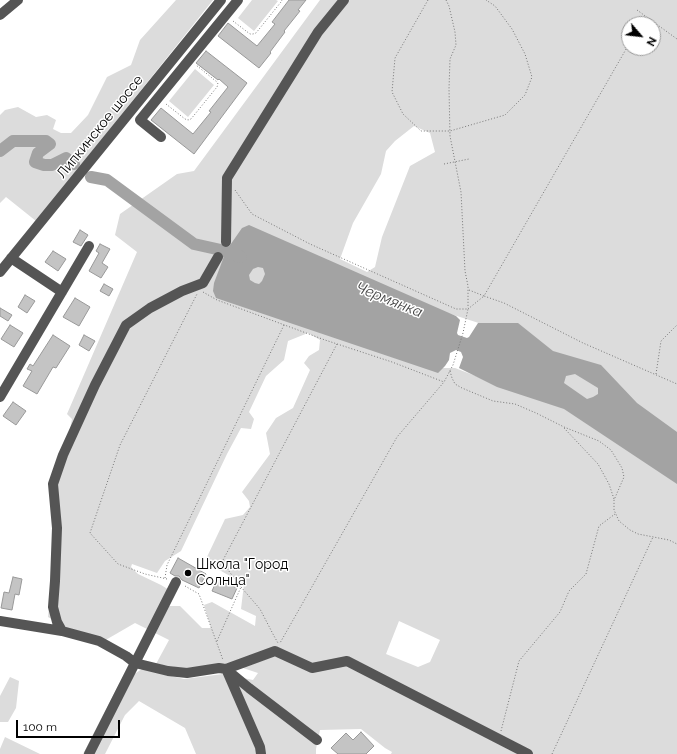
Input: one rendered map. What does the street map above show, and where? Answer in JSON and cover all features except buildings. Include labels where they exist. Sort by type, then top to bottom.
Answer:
[{"type":"street","points":[[0,15],[18,0]]},
{"type":"street","name":"Липкинское шоссе","points":[[0,272],[220,0]]},
{"type":"street","points":[[140,120],[238,0]]},
{"type":"street","points":[[226,242],[227,178],[318,32],[344,0]]},
{"type":"street","points":[[130,112],[161,137]]},
{"type":"street","points":[[0,397],[89,246]]},
{"type":"street","points":[[62,631],[57,622],[53,607],[57,528],[53,484],[62,455],[95,385],[126,325],[150,308],[182,291],[203,284],[218,257]]},
{"type":"street","points":[[11,258],[62,292]]},
{"type":"street","points":[[89,754],[176,582]]},
{"type":"street","points":[[0,622],[62,631],[99,641],[126,656],[135,663],[187,674],[226,668],[275,651],[312,668],[347,661],[528,754]]},
{"type":"street","points":[[226,668],[249,688],[317,740]]},
{"type":"street","points":[[226,668],[260,747],[261,754]]},
{"type":"path","points":[[226,14],[250,34],[253,34],[256,33],[282,0]]},
{"type":"path","points":[[428,0],[395,58],[392,92],[403,114],[421,131],[450,131],[505,115],[525,95],[532,77],[526,54],[512,29],[495,6],[486,0]]},
{"type":"path","points":[[337,344],[222,562],[260,609],[279,645],[397,437],[444,382],[453,364],[463,334],[468,309],[468,290],[465,271],[461,192],[450,131],[450,59],[456,45],[455,32],[449,6],[446,0]]},
{"type":"path","points":[[636,10],[645,16]]},
{"type":"path","points":[[661,28],[677,39]]},
{"type":"path","points":[[235,190],[252,214],[310,244],[456,309],[468,309],[484,296],[622,56]]},
{"type":"path","points":[[159,98],[188,120],[191,119],[217,87],[217,82],[189,60]]},
{"type":"path","points":[[444,164],[469,159]]},
{"type":"path","points":[[226,668],[199,594],[176,582],[145,574],[118,564],[90,533],[120,445],[199,290],[207,293],[217,300],[444,382]]},
{"type":"path","points":[[468,290],[504,303],[583,343],[677,384]]},
{"type":"path","points":[[165,579],[167,565],[284,325]]},
{"type":"path","points":[[656,375],[661,341],[677,325]]},
{"type":"path","points":[[450,371],[455,384],[462,388],[493,401],[515,404],[536,412],[564,427],[599,442],[611,450],[622,468],[624,477],[614,500]]},
{"type":"path","points":[[564,427],[598,464],[609,484],[614,500],[614,510],[619,520],[630,530],[638,534],[669,540],[677,544]]},
{"type":"path","points":[[499,739],[519,661],[560,612],[569,591],[586,574],[599,526],[616,513]]},
{"type":"path","points":[[552,754],[654,537]]},
{"type":"path","points":[[216,642],[241,587]]},
{"type":"shaded area","points":[[176,0],[213,0],[36,221],[6,197],[0,203],[0,115],[5,110],[18,107],[36,117],[47,115],[56,120],[53,129],[61,133],[71,133],[88,115],[107,77],[131,65],[140,40]]},
{"type":"shaded area","points":[[252,0],[278,1],[254,31],[238,18]]},
{"type":"shaded area","points":[[320,0],[677,0],[677,435],[551,351],[485,325],[435,309],[296,250],[217,284],[443,368],[455,368],[499,385],[546,397],[677,477],[677,754],[391,754],[392,752],[361,729],[320,730],[316,754],[196,754],[185,728],[139,701],[125,715],[105,754],[83,754],[119,684],[142,669],[184,679],[223,674],[253,680],[258,673],[228,663],[187,669],[156,664],[169,640],[135,623],[97,645],[48,617],[55,545],[52,493],[67,443],[72,419],[67,414],[137,252],[115,235],[120,214],[177,174],[194,171]],"holes":[[[414,126],[430,133],[435,152],[410,166],[382,237],[375,267],[367,272],[340,259],[353,223],[381,174],[386,151],[395,141]],[[308,333],[320,340],[319,350],[309,356],[304,363],[310,370],[293,408],[276,418],[266,433],[270,454],[242,492],[249,501],[250,507],[243,515],[225,519],[207,557],[207,563],[244,584],[241,609],[256,616],[255,626],[212,602],[204,605],[211,628],[202,628],[180,606],[165,606],[171,591],[138,574],[131,567],[132,564],[157,573],[165,561],[181,551],[241,428],[251,429],[254,419],[249,412],[266,376],[284,360],[288,341]],[[399,621],[440,640],[430,662],[418,667],[386,654]]]},
{"type":"shaded area","points":[[195,69],[214,85],[188,117],[169,101]]},
{"type":"shaded area","points":[[260,264],[268,271],[262,286],[250,284],[247,269]]},
{"type":"shaded area","points":[[577,371],[602,386],[605,393],[587,404],[561,385],[566,372]]},
{"type":"shaded area","points":[[10,677],[19,681],[16,708],[8,722],[0,722],[0,696]]},
{"type":"shaded area","points":[[5,737],[40,754],[0,754],[0,749]]},
{"type":"water","points":[[249,225],[456,316],[460,320],[457,333],[458,335],[467,338],[469,337],[478,323],[518,323],[553,351],[601,365],[637,403],[677,432],[677,484],[564,409],[497,387],[459,368],[463,357],[461,352],[456,350],[450,353],[449,360],[438,373],[216,298],[213,291],[214,283],[226,251],[242,228]],"holes":[[[258,267],[263,268],[265,274],[259,284],[250,280],[249,275],[253,269]],[[575,374],[598,388],[598,394],[587,399],[564,383],[566,376]]]},
{"type":"waterway","name":"Чермянка","points":[[0,151],[13,141],[46,141],[50,144],[38,153],[35,162],[44,165],[52,165],[66,158],[74,164]]},
{"type":"waterway","name":"Чермянка","points":[[91,177],[107,180],[194,244],[221,250],[241,257]]},
{"type":"place","name":"Школа \"Город Cолнца\"","points":[[188,573]]}]
